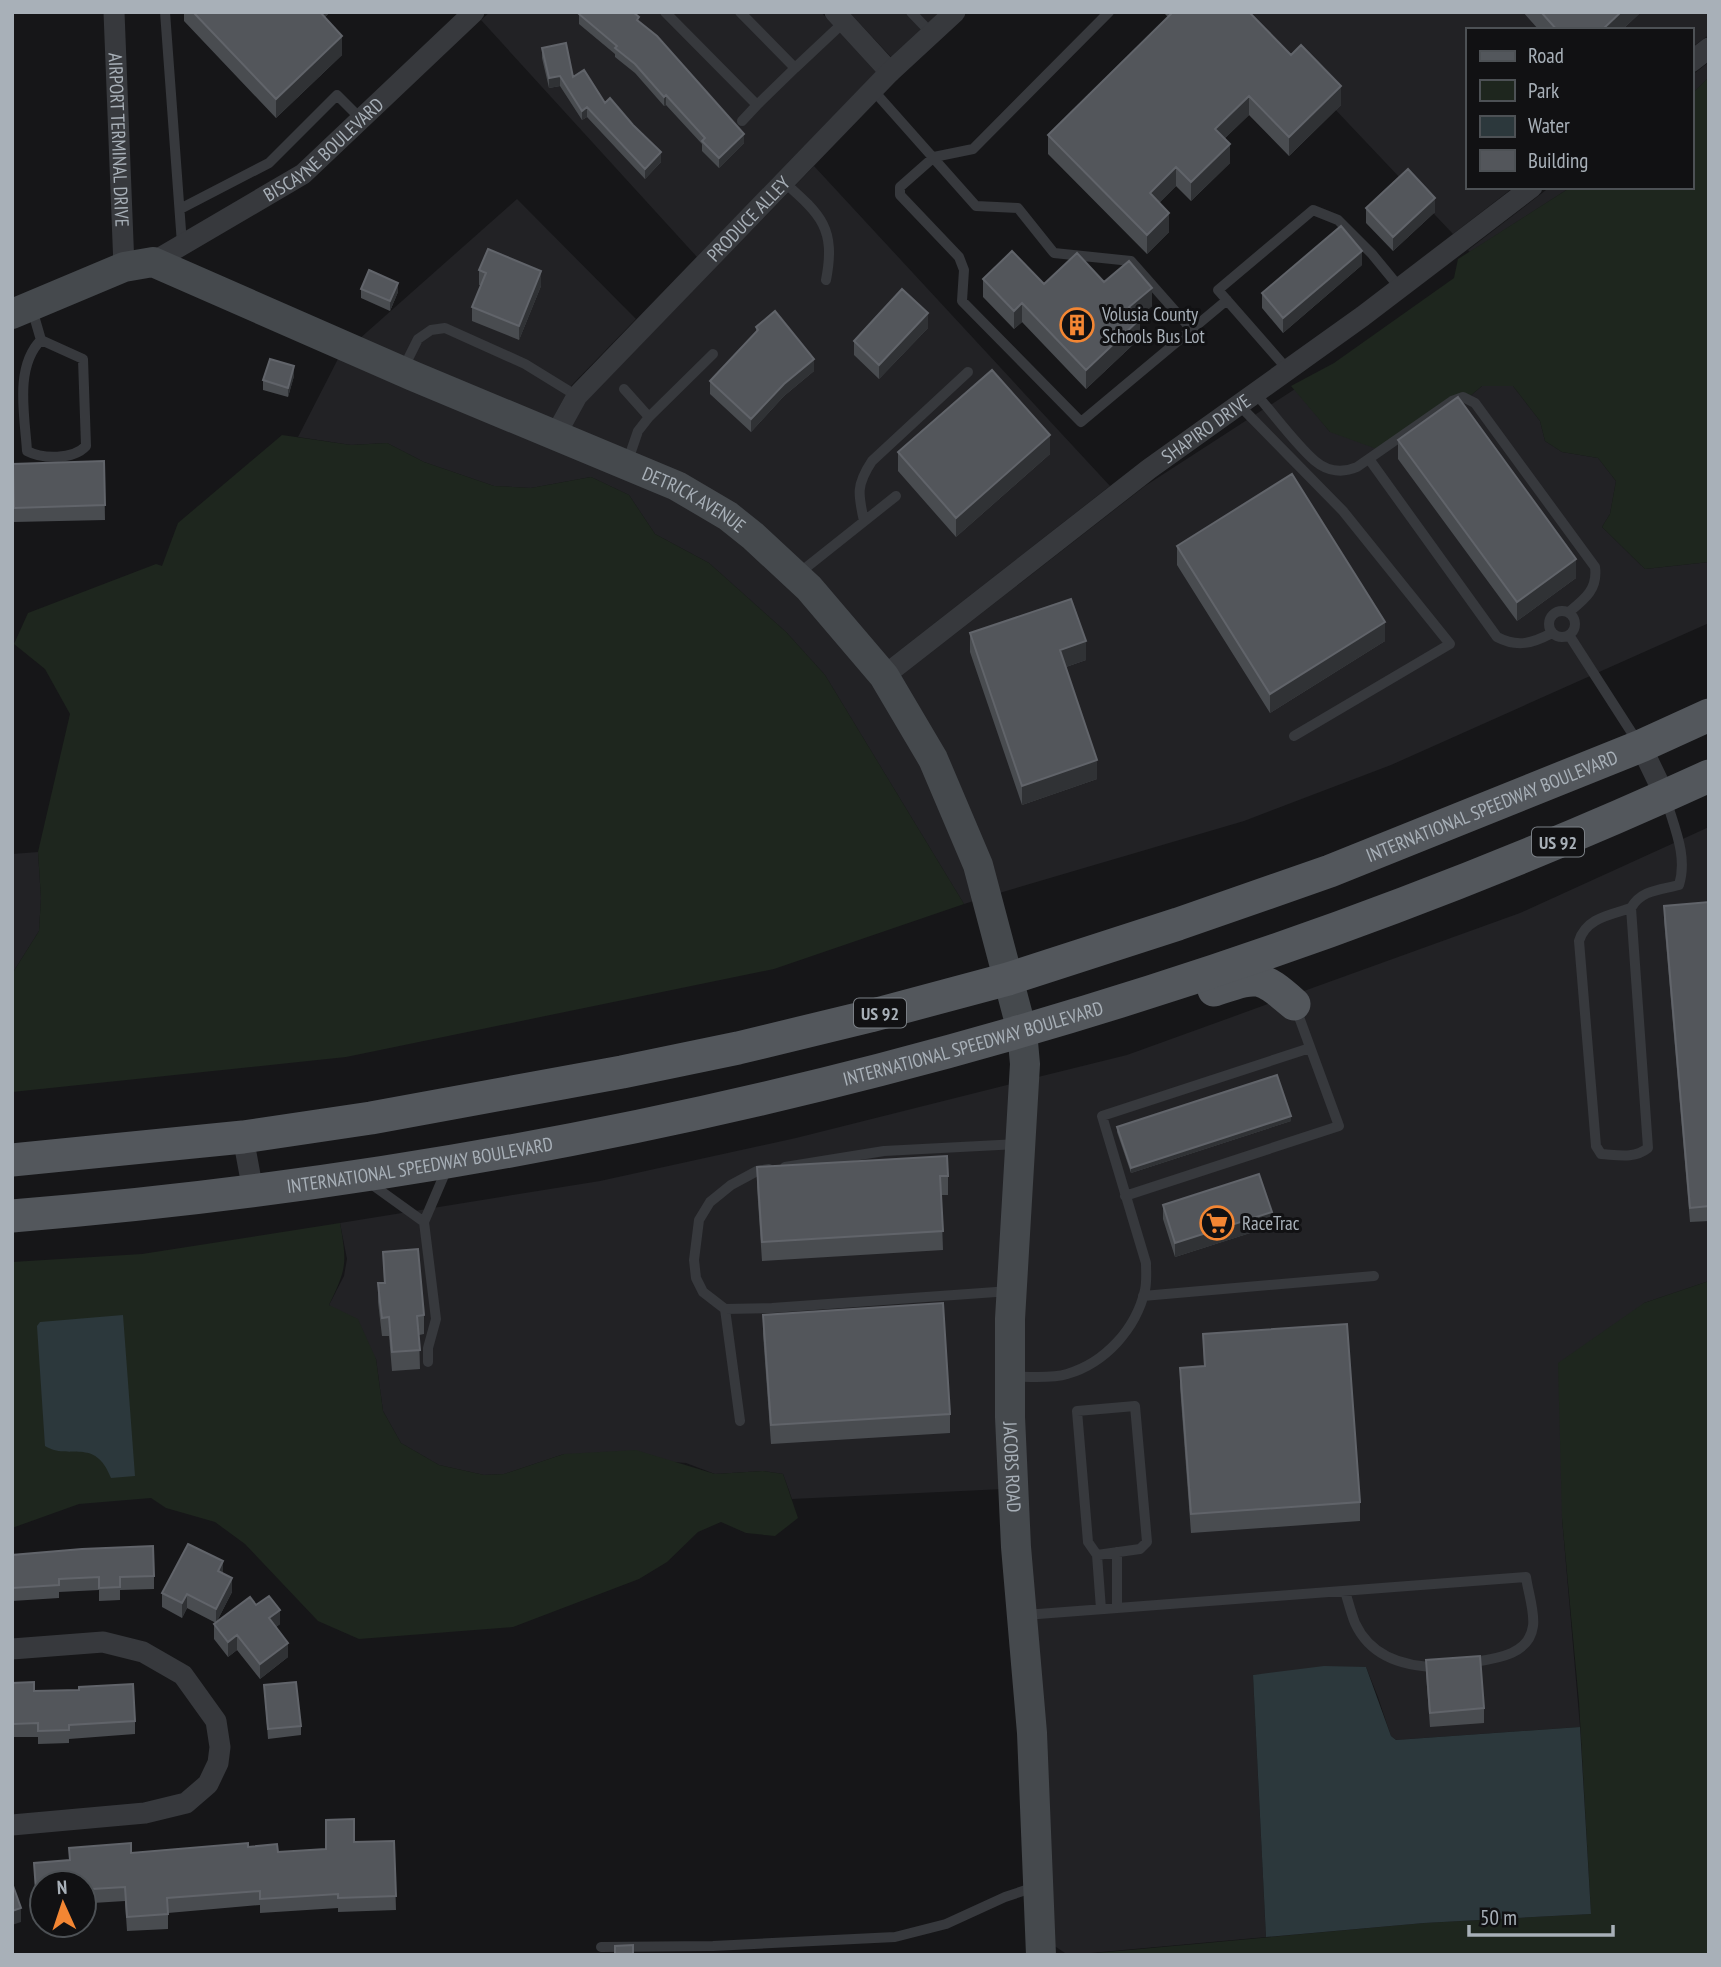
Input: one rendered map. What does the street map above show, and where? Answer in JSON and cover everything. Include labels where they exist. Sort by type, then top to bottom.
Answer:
[{"type":"main road","name":"INTERNATIONAL SPEEDWAY BOULEVARD","points":[[12,1160],[243,1137],[466,1102],[635,1070],[870,1016],[1008,979],[1330,871],[1641,746],[1709,715]]},
{"type":"main road","name":"INTERNATIONAL SPEEDWAY BOULEVARD","points":[[12,1216],[253,1191],[450,1161],[632,1127],[889,1068],[1022,1031],[1323,933],[1501,866],[1709,776]]},
{"type":"main road","points":[[1294,1004],[1293,976],[1308,947],[1323,933]]},
{"type":"main road","points":[[1083,1012],[1140,1014],[1250,978],[1265,981],[1294,1004]]},
{"type":"street","name":"AIRPORT TERMINAL DRIVE","points":[[114,12],[124,267]]},
{"type":"street","name":"BISCAYNE BOULEVARD","points":[[153,262],[303,174],[474,12]]},
{"type":"street","name":"PRODUCE ALLEY","points":[[556,434],[577,396],[890,72],[955,12]]},
{"type":"street","points":[[839,17],[890,72]]},
{"type":"street","points":[[1693,60],[1709,48]]},
{"type":"street","name":"SHAPIRO DRIVE","points":[[884,676],[1149,469],[1401,288],[1529,189]]},
{"type":"street","points":[[22,310],[124,267],[153,262]]},
{"type":"street","name":"DETRICK AVENUE","points":[[153,262],[402,371],[677,486],[728,516],[809,588],[884,676],[933,759],[978,865],[1008,979]]},
{"type":"street","name":"INTERNATIONAL SPEEDWAY BOULEVARD","points":[[1641,746],[1665,796]]},
{"type":"street","name":"JACOBS ROAD","points":[[1008,979],[1022,1031],[1025,1064],[1012,1291],[1011,1443],[1032,1733],[1041,1955]]},
{"type":"street","points":[[243,1137],[253,1191]]},
{"type":"street","points":[[12,1649],[103,1642],[143,1651],[183,1675],[216,1721],[220,1747],[218,1763],[208,1784],[186,1803],[145,1813],[12,1825]]},
{"type":"lane","points":[[165,12],[182,244]]},
{"type":"lane","points":[[665,12],[757,105]]},
{"type":"lane","points":[[740,12],[795,68]]},
{"type":"lane","points":[[911,12],[932,34]]},
{"type":"lane","points":[[1109,12],[973,149],[934,157],[900,187],[900,195],[959,257],[964,270],[962,301],[1081,422],[1227,300]]},
{"type":"lane","points":[[741,121],[795,68],[839,17]]},
{"type":"lane","points":[[873,90],[976,206],[1018,208],[1054,253],[1131,261],[1191,329]]},
{"type":"lane","points":[[180,209],[269,163],[337,95],[361,118]]},
{"type":"lane","points":[[784,182],[810,205],[829,234],[831,258],[826,280]]},
{"type":"lane","points":[[1288,370],[1217,290],[1312,210],[1338,220],[1401,288]]},
{"type":"lane","points":[[22,310],[41,340],[83,359],[86,446],[74,454],[35,456],[27,451],[25,370],[33,348],[41,340]]},
{"type":"lane","points":[[402,371],[418,339],[431,330],[445,328],[525,364],[577,396]]},
{"type":"lane","points":[[627,466],[638,431],[713,354]]},
{"type":"lane","points":[[864,521],[858,493],[862,475],[968,372]]},
{"type":"lane","points":[[624,389],[649,417]]},
{"type":"lane","points":[[1247,399],[1316,463],[1334,470],[1346,471],[1369,459],[1452,401],[1464,397],[1475,403],[1595,567],[1594,585],[1588,596],[1569,612],[1557,611],[1550,617],[1548,625],[1552,633],[1561,637],[1570,635]]},
{"type":"lane","points":[[1247,399],[1343,511],[1450,644],[1294,736]]},
{"type":"lane","points":[[1369,459],[1497,637],[1506,642],[1521,644],[1533,643],[1552,633]]},
{"type":"lane","points":[[796,576],[895,496]]},
{"type":"lane","points":[[1569,612],[1575,624],[1570,635]]},
{"type":"lane","points":[[1570,635],[1641,746]]},
{"type":"lane","points":[[1631,908],[1591,922],[1582,930],[1578,941],[1596,1146],[1601,1154],[1626,1156],[1640,1153],[1648,1147],[1631,908],[1636,898],[1648,892],[1679,885],[1684,871],[1681,850],[1665,796]]},
{"type":"lane","points":[[1125,1196],[1339,1126],[1294,1004]]},
{"type":"lane","points":[[1010,1377],[1065,1375],[1095,1364],[1121,1339],[1140,1308],[1146,1287],[1146,1263],[1102,1116],[1310,1048]]},
{"type":"lane","points":[[1012,1291],[725,1309],[703,1292],[696,1278],[694,1261],[699,1220],[710,1202],[731,1185],[757,1171],[884,1151],[1022,1143]]},
{"type":"lane","points":[[428,1363],[428,1348],[436,1320],[424,1222],[450,1161]]},
{"type":"lane","points":[[360,1175],[424,1222]]},
{"type":"lane","points":[[1143,1296],[1374,1276]]},
{"type":"lane","points":[[725,1309],[740,1420]]},
{"type":"lane","points":[[1097,1555],[1140,1549],[1147,1542],[1135,1406],[1077,1412],[1088,1542],[1097,1555],[1101,1609]]},
{"type":"lane","points":[[1117,1552],[1117,1608]]},
{"type":"lane","points":[[1022,1615],[1526,1577],[1533,1626],[1527,1644],[1507,1656],[1455,1666],[1417,1667],[1394,1662],[1372,1646],[1356,1625],[1345,1591]]},
{"type":"lane","points":[[601,1947],[713,1946],[895,1937],[946,1924],[1004,1897],[1038,1886]]},
{"type":"shaded area","points":[[490,12],[821,12],[876,72],[697,257],[481,20]]},
{"type":"shaded area","points":[[849,12],[940,12],[891,57]]},
{"type":"shaded area","points":[[1243,12],[1709,12],[1709,35],[1693,47],[1693,28],[1466,28],[1466,189],[1511,189],[1453,234]]},
{"type":"shaded area","points":[[1709,62],[1709,77],[1693,93],[1693,74]]},
{"type":"shaded area","points":[[814,166],[1110,486],[885,662],[815,580],[570,429],[584,403]]},
{"type":"shaded area","points":[[1547,189],[1568,189],[1470,252],[1468,250]]},
{"type":"shaded area","points":[[517,199],[636,319],[570,387],[552,420],[358,340]]},
{"type":"shaded area","points":[[339,357],[623,476],[723,525],[803,596],[876,683],[924,764],[977,900],[964,904],[825,675],[786,632],[709,563],[655,534],[629,495],[591,477],[531,488],[494,486],[424,462],[387,443],[351,445],[298,437]]},
{"type":"shaded area","points":[[1482,386],[1513,386],[1540,421],[1545,441],[1562,452],[1598,458],[1616,481],[1610,514],[1602,527],[1645,569],[1709,562],[1709,623],[1391,765],[1244,821],[996,894],[897,679],[1145,486],[1295,389],[1330,432],[1450,413]]},
{"type":"shaded area","points":[[1709,827],[1709,1281],[1644,1303],[1562,1518],[1580,1727],[1396,1740],[1391,1736],[1366,1667],[1253,1675],[1266,1937],[1068,1955],[1053,1945],[1019,1417],[1034,1078],[1127,1055],[1520,913]]},
{"type":"shaded area","points":[[38,852],[41,898],[39,931],[12,974],[12,854]]},
{"type":"shaded area","points":[[1015,1083],[1004,1489],[792,1499],[783,1474],[763,1471],[715,1474],[686,1463],[564,1454],[504,1474],[484,1475],[439,1465],[401,1443],[383,1411],[376,1359],[329,1305],[344,1276],[347,1259],[340,1223],[600,1181],[796,1138]]},
{"type":"green space","points":[[1709,77],[1709,562],[1645,569],[1602,527],[1610,514],[1616,481],[1598,458],[1562,452],[1545,441],[1540,421],[1513,386],[1482,386],[1450,413],[1385,452],[1330,432],[1291,386],[1334,363],[1454,278],[1458,259],[1568,189],[1693,189],[1693,93]]},
{"type":"green space","points":[[282,435],[351,445],[387,443],[424,462],[494,486],[531,488],[591,477],[629,495],[655,534],[709,563],[786,632],[825,675],[964,904],[774,969],[346,1057],[12,1092],[12,974],[39,931],[41,898],[38,852],[70,714],[45,669],[14,644],[28,613],[156,564],[162,566],[178,523]]},
{"type":"green space","points":[[340,1223],[344,1265],[329,1305],[358,1319],[376,1359],[383,1411],[401,1443],[439,1465],[484,1475],[504,1474],[564,1454],[636,1450],[715,1474],[763,1471],[783,1474],[798,1518],[775,1536],[746,1533],[721,1522],[698,1532],[667,1562],[639,1579],[513,1627],[359,1639],[318,1621],[245,1544],[215,1522],[166,1508],[151,1498],[79,1504],[12,1528],[12,1262],[142,1254]]},
{"type":"green space","points":[[1709,1281],[1709,1955],[1075,1955],[1424,1923],[1591,1914],[1579,1702],[1562,1518],[1558,1363],[1644,1303]]},
{"type":"water","points":[[123,1315],[135,1476],[111,1478],[105,1465],[89,1453],[54,1450],[45,1446],[37,1326],[40,1322]]},
{"type":"water","points":[[1324,1666],[1366,1667],[1391,1736],[1396,1740],[1580,1727],[1591,1914],[1424,1923],[1266,1937],[1253,1675]]},
{"type":"building","points":[[193,12],[320,12],[342,36],[276,99]]},
{"type":"building","points":[[633,12],[639,17],[637,20],[657,36],[744,134],[719,158],[702,141],[705,138],[666,95],[664,97],[635,64],[615,48],[617,46],[579,14]]},
{"type":"building","points":[[1173,12],[1249,12],[1291,55],[1301,45],[1341,86],[1289,137],[1249,96],[1215,129],[1230,144],[1191,182],[1176,167],[1150,193],[1169,213],[1147,235],[1048,135]]},
{"type":"building","points":[[1541,12],[1621,12],[1604,28],[1555,28]]},
{"type":"building","points":[[566,43],[573,77],[584,70],[605,103],[610,98],[661,152],[645,169],[587,107],[582,111],[560,76],[549,78],[542,48]]},
{"type":"building","points":[[1408,169],[1435,198],[1393,237],[1366,208]]},
{"type":"building","points":[[1341,226],[1362,251],[1283,318],[1262,293]]},
{"type":"building","points":[[488,249],[541,271],[519,326],[472,307],[486,273],[479,270]]},
{"type":"building","name":"Volusia County Schools Bus Lot","points":[[1012,251],[1044,284],[1077,253],[1104,282],[1129,261],[1152,288],[1129,307],[1140,319],[1086,370],[1022,303],[1014,311],[983,279]]},
{"type":"building","points":[[369,270],[398,283],[390,301],[361,289]]},
{"type":"building","points":[[902,289],[928,313],[879,365],[854,341]]},
{"type":"building","points":[[775,311],[814,359],[784,384],[751,419],[710,381],[758,330],[756,327]]},
{"type":"building","points":[[270,359],[294,366],[288,388],[263,380]]},
{"type":"building","points":[[992,370],[1050,435],[956,518],[898,452]]},
{"type":"building","points":[[1458,397],[1576,559],[1517,602],[1398,440]]},
{"type":"building","points":[[104,461],[105,505],[14,508],[13,464]]},
{"type":"building","points":[[1292,474],[1385,622],[1270,694],[1177,546]]},
{"type":"building","points":[[1071,599],[1086,641],[1060,650],[1097,760],[1022,786],[970,633]]},
{"type":"building","points":[[1709,902],[1709,1206],[1690,1208],[1664,906]]},
{"type":"building","points":[[1277,1075],[1291,1116],[1131,1168],[1117,1127]]},
{"type":"building","points":[[947,1156],[948,1176],[940,1176],[943,1231],[762,1242],[757,1167]]},
{"type":"building","name":"RaceTrac","points":[[1259,1174],[1272,1212],[1175,1243],[1163,1205]]},
{"type":"building","points":[[418,1249],[424,1315],[417,1316],[420,1350],[392,1352],[389,1317],[382,1318],[378,1283],[385,1283],[383,1252]]},
{"type":"building","points":[[943,1303],[950,1414],[771,1425],[763,1315]]},
{"type":"building","points":[[1347,1324],[1360,1502],[1191,1514],[1180,1368],[1205,1366],[1203,1334]]},
{"type":"building","points":[[188,1544],[223,1561],[218,1571],[232,1578],[216,1609],[187,1594],[182,1603],[162,1593]]},
{"type":"building","points":[[153,1546],[154,1576],[120,1577],[120,1587],[99,1588],[99,1577],[59,1579],[59,1585],[12,1588],[12,1555]]},
{"type":"building","points":[[269,1596],[280,1610],[269,1618],[288,1643],[260,1664],[237,1635],[228,1642],[214,1624],[250,1597],[256,1605]]},
{"type":"building","points":[[1480,1656],[1484,1708],[1430,1713],[1426,1660]]},
{"type":"building","points":[[34,1682],[34,1691],[79,1690],[79,1687],[133,1684],[135,1721],[69,1725],[69,1730],[38,1731],[38,1723],[13,1724],[12,1683]]},
{"type":"building","points":[[296,1682],[301,1726],[268,1729],[264,1685]]},
{"type":"building","points":[[354,1819],[354,1842],[394,1841],[396,1896],[338,1898],[338,1894],[260,1899],[260,1891],[167,1898],[168,1914],[127,1917],[125,1887],[98,1889],[98,1869],[34,1869],[34,1863],[70,1860],[69,1848],[131,1843],[131,1853],[248,1843],[248,1847],[277,1844],[278,1852],[326,1849],[326,1820]]},
{"type":"building","points":[[12,1883],[21,1908],[12,1911]]},
{"type":"building","points":[[633,1945],[633,1955],[615,1955],[615,1946]]},
{"type":"place","name":"Volusia County Schools Bus Lot","points":[[1077,325]]},
{"type":"place","name":"RaceTrac","points":[[1217,1223]]}]
